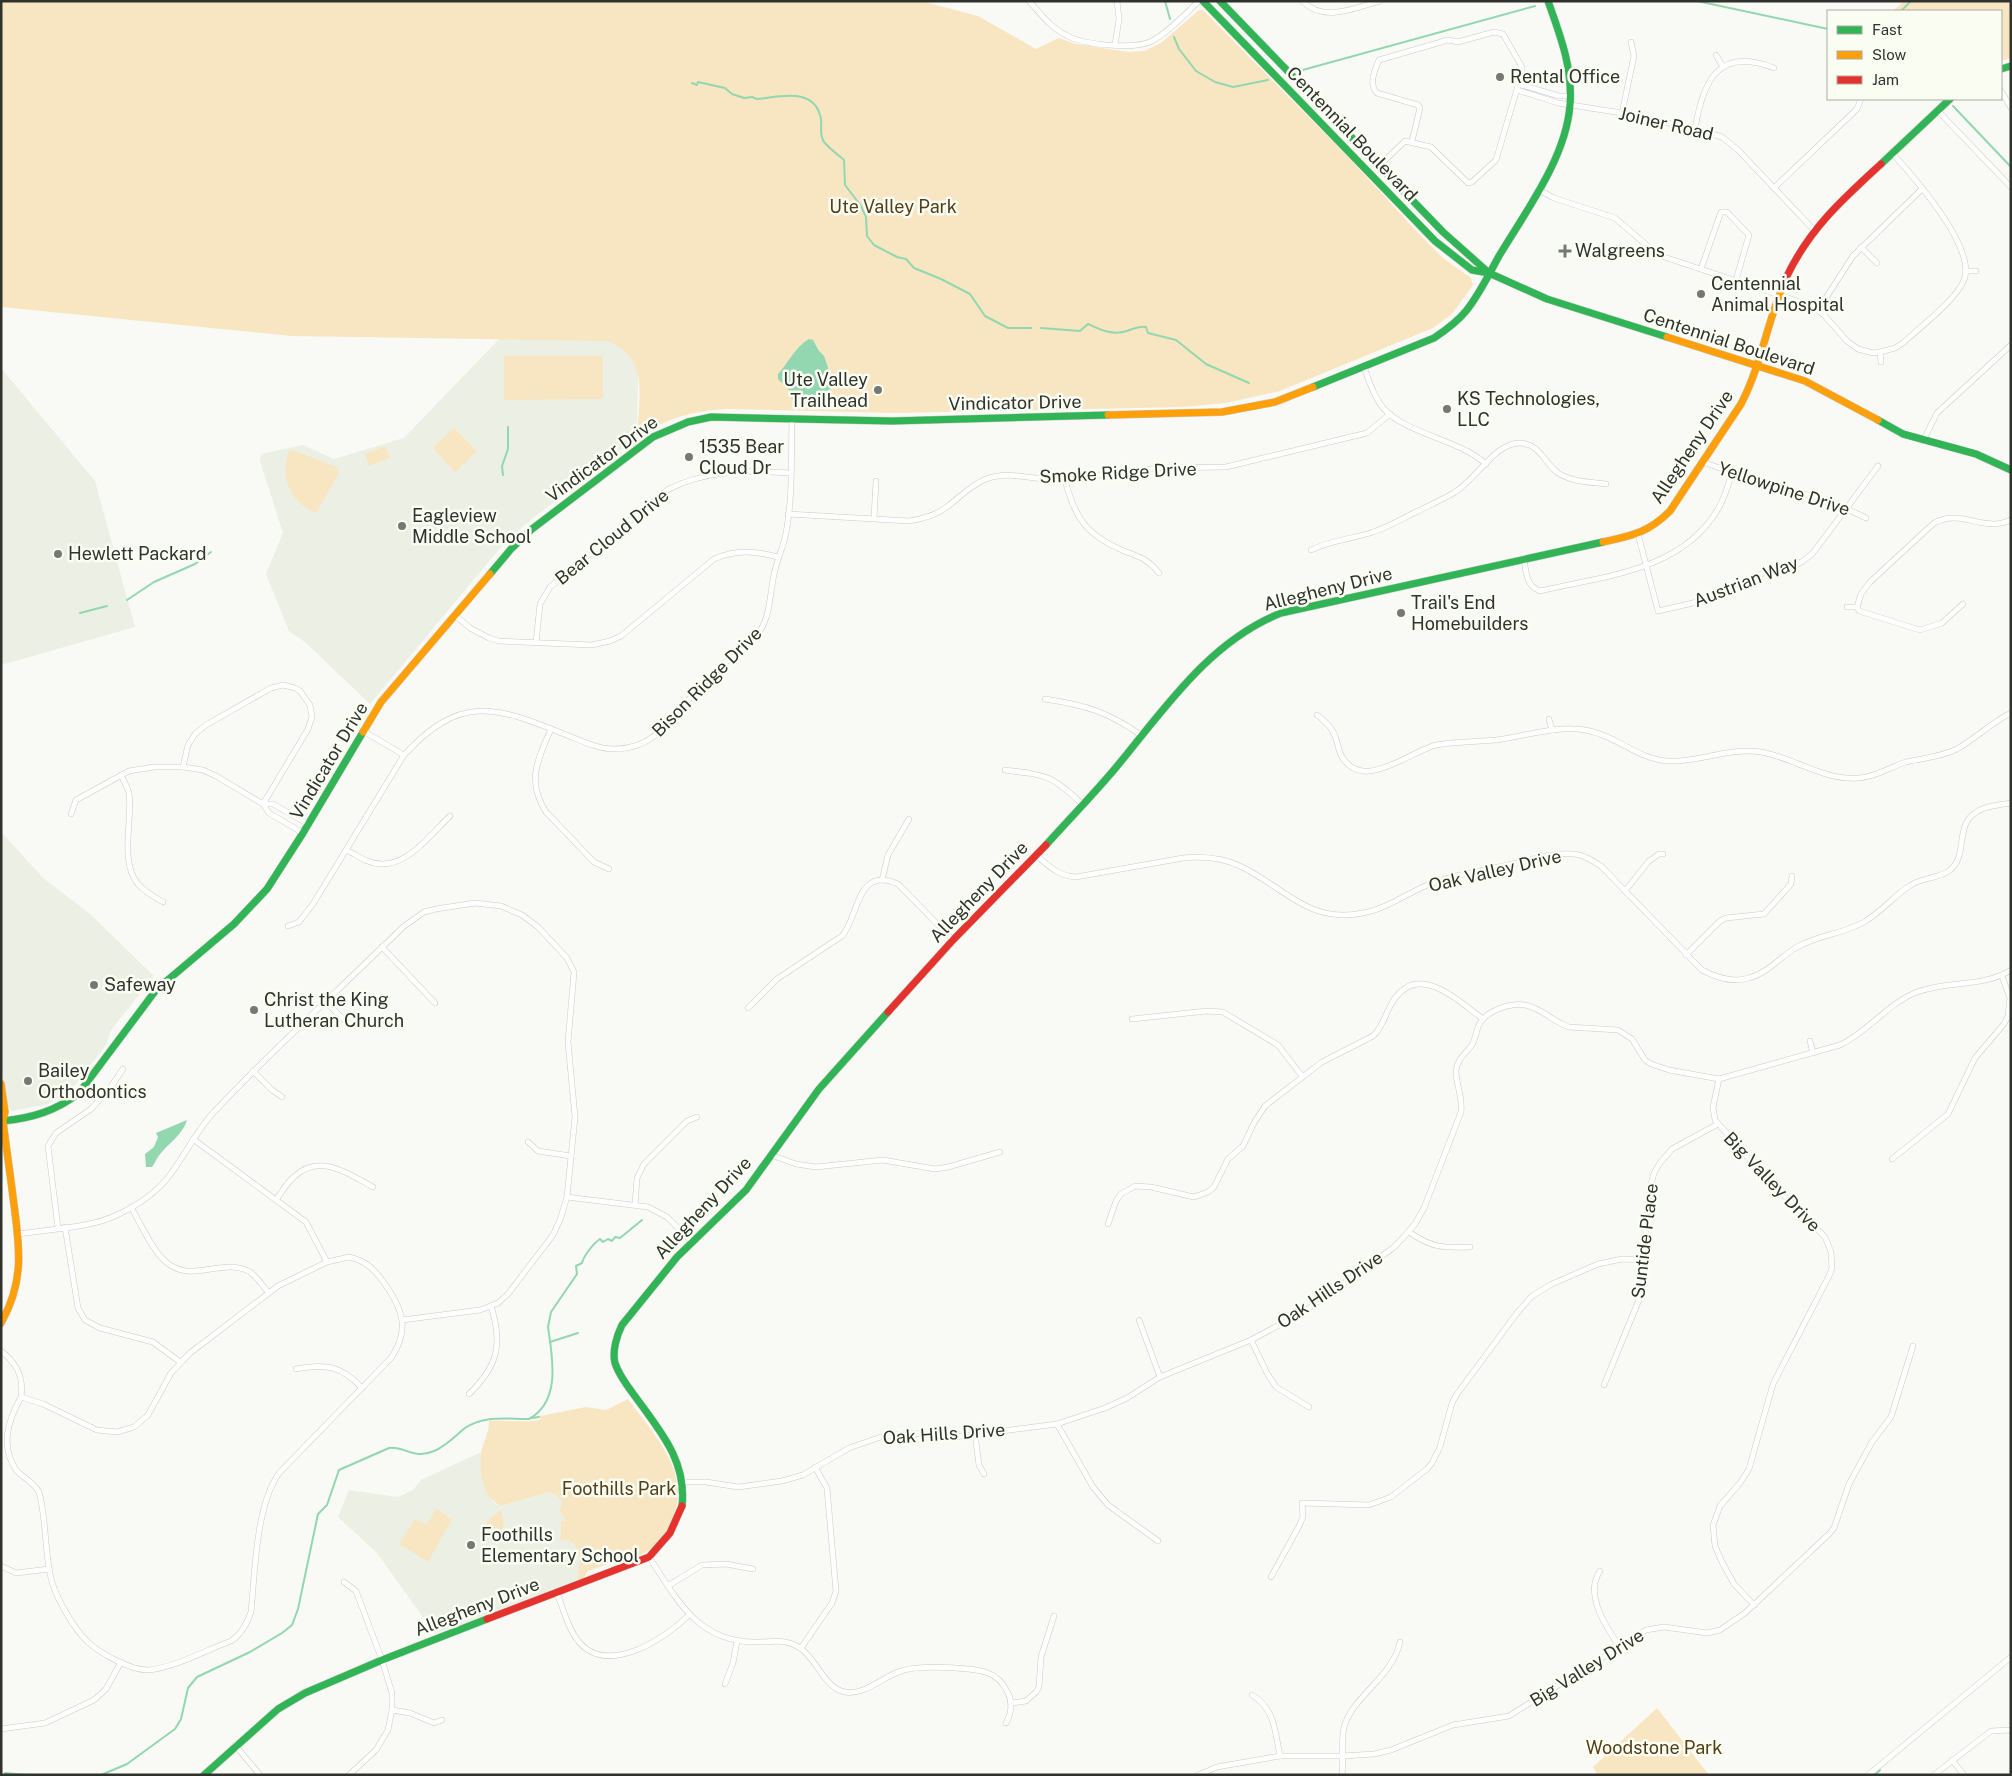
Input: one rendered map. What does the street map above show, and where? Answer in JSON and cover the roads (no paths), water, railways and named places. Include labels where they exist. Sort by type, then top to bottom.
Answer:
[{"type":"main road","name":"Centennial Boulevard","points":[[1203,1],[1435,240],[1456,259],[1472,270],[1489,273],[1529,292],[1556,302],[1757,364],[1805,381],[1903,434],[1976,454],[2011,470]]},
{"type":"main road","name":"Centennial Boulevard","points":[[1220,1],[1443,232],[1489,273]]},
{"type":"main road","name":"Vindicator Drive","points":[[2,1119],[51,1113],[70,1102],[79,1093],[156,990],[234,924],[260,898],[276,878],[382,702],[512,549],[526,535],[653,437],[688,422],[711,417],[892,421],[1222,412],[1275,402],[1434,338],[1449,328],[1466,311],[1539,190],[1559,150],[1570,105],[1570,96],[1567,58],[1548,1]]},
{"type":"main road","name":"Allegheny Drive","points":[[204,1775],[235,1745],[278,1709],[305,1693],[382,1660],[649,1557],[668,1538],[679,1521],[684,1498],[684,1482],[679,1462],[668,1443],[624,1382],[615,1362],[618,1334],[622,1324],[677,1257],[746,1190],[818,1089],[953,940],[1036,855],[1142,736],[1166,704],[1197,670],[1258,622],[1270,616],[1638,534],[1661,520],[1670,511],[1703,462],[1750,387],[1779,293],[1797,255],[1814,230],[1838,204],[1949,100]]},
{"type":"main road","points":[[1,1084],[5,1112],[2,1119],[20,1250],[18,1280],[10,1307],[1,1323]]},
{"type":"street","points":[[1029,1],[1054,27],[1066,36],[1080,41],[1135,46],[1152,41],[1167,31],[1199,1]]},
{"type":"street","points":[[1115,45],[1119,19],[1117,1]]},
{"type":"street","points":[[1302,1],[1316,11],[1330,14],[1380,1]]},
{"type":"street","points":[[1379,166],[1405,140],[1431,147],[1464,181],[1472,182],[1496,160],[1518,87],[1522,67],[1503,34],[1494,32],[1458,42],[1448,40],[1382,58],[1377,64],[1372,84],[1373,89],[1376,92],[1418,105],[1420,108],[1412,141]]},
{"type":"street","points":[[1622,113],[1634,56],[1631,42]]},
{"type":"street","points":[[1716,55],[1723,67]]},
{"type":"street","points":[[1695,128],[1703,91],[1711,78],[1723,67],[1733,63],[1752,61],[1774,68]]},
{"type":"street","points":[[1518,87],[1558,96],[1570,96]]},
{"type":"street","name":"Joiner Road","points":[[1518,87],[1558,103],[1622,113],[1695,128],[1716,135],[1731,144],[1814,230]]},
{"type":"street","points":[[2002,93],[2011,108]]},
{"type":"street","points":[[1774,188],[1857,109],[1861,100]]},
{"type":"street","points":[[1937,110],[2011,188]]},
{"type":"street","points":[[1539,190],[1554,198],[1616,218],[1658,255],[1802,301],[1818,310],[1852,346],[1866,352],[1880,352],[1895,348],[1902,343],[1955,294],[1964,279],[1966,271],[1965,257],[1961,248],[1940,213],[1892,153]]},
{"type":"street","points":[[1818,310],[1844,267],[1861,247],[1922,189]]},
{"type":"street","points":[[1701,269],[1721,212],[1727,212],[1749,235],[1736,280]]},
{"type":"street","points":[[1861,247],[1877,263]]},
{"type":"street","points":[[1966,271],[1976,271]]},
{"type":"street","points":[[1923,440],[1937,413],[2011,345]]},
{"type":"street","points":[[1880,352],[1881,362]]},
{"type":"street","points":[[1364,367],[1374,392],[1390,414],[1471,452],[1486,464]]},
{"type":"street","name":"Smoke Ridge Drive","points":[[788,514],[909,521],[929,517],[947,507],[975,484],[998,476],[1018,475],[1039,480],[1065,480],[1159,468],[1226,467],[1367,433],[1390,414]]},
{"type":"street","name":"Bison Ridge Drive","points":[[288,926],[299,922],[313,904],[404,755],[424,735],[446,720],[468,713],[505,712],[602,748],[613,749],[638,746],[657,736],[719,667],[749,644],[760,631],[769,613],[773,580],[786,534],[792,419]]},
{"type":"street","points":[[1312,550],[1323,544],[1367,534],[1389,526],[1455,492],[1471,480],[1504,447],[1512,444],[1527,444],[1539,450],[1554,469],[1565,476],[1606,484]]},
{"type":"street","name":"Yellowpine Drive","points":[[1703,462],[1732,473],[1846,508],[1866,518]]},
{"type":"street","name":"Austrian Way","points":[[1646,567],[1658,611],[1693,604],[1766,572],[1792,567],[1803,562],[1813,553],[1878,466]]},
{"type":"street","name":"Bear Cloud Drive","points":[[536,643],[540,604],[550,587],[667,490],[688,481],[731,472],[756,470],[790,473]]},
{"type":"street","points":[[1524,559],[1529,583],[1534,589],[1540,591],[1646,567],[1679,550],[1708,523],[1719,509],[1732,473]]},
{"type":"street","points":[[1065,480],[1074,510],[1086,527],[1102,541],[1150,561],[1160,572]]},
{"type":"street","points":[[874,518],[876,481]]},
{"type":"street","points":[[1857,607],[1861,594],[1870,582],[1934,523],[1941,519],[1956,517],[1988,525],[2011,520]]},
{"type":"street","points":[[1638,534],[1646,567]]},
{"type":"street","points":[[455,615],[470,628],[489,638],[536,643],[592,645],[610,641],[620,636],[714,558],[729,553],[748,551],[778,557]]},
{"type":"street","points":[[1857,607],[1859,611],[1920,630],[1942,623],[1963,604]]},
{"type":"street","points":[[1847,608],[1857,607]]},
{"type":"street","points":[[183,767],[188,745],[200,730],[271,688],[283,685],[295,688],[304,695],[310,705],[311,722],[264,804]]},
{"type":"street","points":[[1045,699],[1076,703],[1094,708],[1122,722],[1142,736]]},
{"type":"street","points":[[1318,715],[1333,730],[1341,756],[1346,762],[1358,770],[1367,772],[1382,769],[1420,750],[1436,745],[1506,738],[1552,730],[1578,729],[1603,735],[1639,754],[1668,761],[1738,750],[1764,752],[1825,774],[1848,778],[1872,776],[1906,762],[1948,753],[2011,713]]},
{"type":"street","points":[[1549,719],[1552,730]]},
{"type":"street","points":[[551,729],[536,766],[535,786],[538,796],[546,812],[594,862],[609,869]]},
{"type":"street","points":[[363,731],[404,755]]},
{"type":"street","points":[[71,814],[76,800],[121,775],[145,768],[183,767],[211,774],[264,804],[273,804],[308,824]]},
{"type":"street","points":[[1005,770],[1049,778],[1065,788],[1082,804]]},
{"type":"street","points":[[121,775],[129,794],[129,854],[131,872],[144,890],[163,902]]},
{"type":"street","name":"Oak Valley Drive","points":[[1036,855],[1061,875],[1076,877],[1183,858],[1199,856],[1219,859],[1241,866],[1304,906],[1316,911],[1338,915],[1375,910],[1426,886],[1455,877],[1562,854],[1573,854],[1588,858],[1601,866],[1702,970],[1725,980],[1749,978],[1759,974],[1802,944],[1858,925],[1886,907],[1912,884],[1944,874],[1950,870],[1960,856],[1966,824],[1970,818],[1982,809],[2011,803]]},
{"type":"street","points":[[264,804],[269,813],[303,833]]},
{"type":"street","points":[[346,850],[366,861],[393,863],[408,856],[450,816]]},
{"type":"street","points":[[882,880],[888,855],[909,820]]},
{"type":"street","points":[[1625,890],[1649,862],[1659,854],[1663,854]]},
{"type":"street","points":[[1686,955],[1726,918],[1759,915],[1768,911],[1791,884],[1792,876]]},
{"type":"street","points":[[748,1008],[777,979],[842,936],[848,928],[863,890],[882,880],[893,882],[903,889],[953,940]]},
{"type":"street","points":[[19,1234],[90,1223],[114,1217],[146,1198],[163,1183],[205,1122],[253,1072],[403,927],[424,912],[475,903],[512,909],[538,927],[571,965],[574,981],[568,1042],[575,1117],[566,1196],[560,1220],[553,1235],[507,1294],[491,1306],[480,1310],[402,1320]]},
{"type":"street","points":[[382,947],[435,1003]]},
{"type":"street","points":[[1108,1224],[1121,1194],[1135,1186],[1151,1187],[1194,1197],[1202,1196],[1208,1192],[1214,1187],[1228,1159],[1243,1146],[1265,1106],[1330,1056],[1373,1036],[1378,1031],[1396,997],[1408,986],[1416,984],[1433,985],[1442,989],[1483,1019],[1495,1010],[1518,1005],[1532,1007],[1562,1025],[1569,1027],[1583,1029],[1610,1028],[1625,1033],[1650,1064],[1718,1079],[1840,1045],[1855,1037],[1893,1005],[1918,991],[1944,984],[1983,981],[2002,976],[2011,970]]},
{"type":"street","points":[[1892,1159],[1948,1114],[1975,1058],[2004,1024],[2010,1007],[2010,998],[2002,976]]},
{"type":"street","points":[[326,1002],[346,1022],[356,1026]]},
{"type":"street","points":[[1132,1019],[1207,1011],[1223,1012],[1278,1045],[1302,1076]]},
{"type":"street","name":"Oak Hills Drive","points":[[684,1482],[745,1487],[787,1480],[803,1475],[849,1448],[881,1438],[910,1433],[946,1437],[1057,1424],[1118,1403],[1160,1377],[1251,1340],[1315,1304],[1393,1248],[1409,1232],[1424,1208],[1461,1112],[1462,1097],[1457,1076],[1457,1065],[1473,1042],[1483,1019]]},
{"type":"street","points":[[1810,1041],[1813,1053]]},
{"type":"street","points":[[58,1228],[48,1146],[56,1133],[92,1109],[123,1069]]},
{"type":"street","points":[[253,1072],[282,1097]]},
{"type":"street","name":"Big Valley Drive","points":[[1198,1775],[1217,1767],[1280,1756],[1344,1756],[1381,1752],[1453,1725],[1509,1716],[1638,1634],[1655,1627],[1707,1633],[1720,1630],[1754,1605],[1734,1584],[1722,1562],[1715,1546],[1713,1525],[1720,1506],[1749,1470],[1773,1384],[1829,1276],[1832,1259],[1829,1245],[1820,1231],[1757,1168],[1715,1120],[1713,1107],[1718,1079]]},
{"type":"street","points":[[634,1205],[637,1178],[644,1164],[687,1121],[697,1117]]},
{"type":"street","name":"Suntide Place","points":[[1604,1385],[1641,1295],[1649,1192],[1654,1173],[1672,1149],[1718,1124]]},
{"type":"street","points":[[193,1139],[306,1222],[327,1262]]},
{"type":"street","points":[[528,1142],[538,1151],[571,1156]]},
{"type":"street","points":[[771,1155],[796,1164],[816,1167],[883,1160],[936,1169],[1000,1152]]},
{"type":"street","points":[[276,1200],[294,1176],[307,1168],[315,1166],[339,1168],[373,1187]]},
{"type":"street","points":[[566,1196],[648,1207],[667,1217],[692,1242]]},
{"type":"street","points":[[132,1207],[157,1251],[170,1265],[195,1273],[220,1268],[242,1269],[256,1278],[268,1292]]},
{"type":"street","points":[[65,1227],[76,1301],[80,1315],[100,1328],[153,1342],[180,1362]]},
{"type":"street","points":[[1409,1232],[1428,1244],[1437,1247],[1470,1247]]},
{"type":"street","points":[[1,1351],[12,1361],[21,1375],[22,1382],[21,1396],[8,1418],[4,1444],[10,1462],[15,1469],[35,1485],[38,1492],[49,1570],[56,1593],[82,1635],[97,1650],[140,1669],[166,1666],[237,1636],[246,1625],[251,1612],[262,1511],[270,1487],[280,1472],[395,1352],[401,1338],[401,1312],[394,1297],[375,1270],[370,1265],[349,1257],[327,1262],[268,1292],[180,1362],[171,1373],[148,1415],[134,1427],[117,1432],[97,1430],[44,1404],[21,1396]]},
{"type":"street","points":[[1271,1577],[1303,1517],[1302,1503],[1369,1505],[1391,1497],[1427,1469],[1440,1448],[1456,1394],[1525,1303],[1552,1284],[1598,1264],[1622,1259],[1644,1260]]},
{"type":"street","points":[[469,1394],[484,1378],[497,1351],[498,1332],[491,1306]]},
{"type":"street","points":[[1139,1320],[1160,1377]]},
{"type":"street","points":[[1251,1340],[1276,1387],[1309,1407]]},
{"type":"street","points":[[1754,1605],[1834,1528],[1849,1484],[1866,1453],[1893,1412],[1912,1346]]},
{"type":"street","points":[[296,1369],[308,1367],[333,1368],[350,1375],[362,1388]]},
{"type":"street","points":[[1057,1424],[1093,1486],[1108,1504],[1158,1542]]},
{"type":"street","points":[[976,1434],[980,1465],[984,1474]]},
{"type":"street","points":[[801,1648],[832,1603],[836,1591],[827,1488],[815,1467]]},
{"type":"street","points":[[649,1557],[690,1615],[711,1632],[737,1641],[780,1641],[801,1648],[833,1687],[844,1692],[857,1692],[908,1669],[974,1670],[993,1676],[1007,1691],[1012,1703],[1006,1723]]},
{"type":"street","points":[[668,1586],[702,1565],[726,1564],[753,1570]]},
{"type":"street","points":[[1,1566],[16,1573],[49,1570]]},
{"type":"street","points":[[1600,1571],[1594,1581],[1598,1607],[1606,1627],[1619,1646]]},
{"type":"street","points":[[344,1582],[356,1591],[382,1660],[392,1693],[392,1710],[388,1730],[376,1750],[349,1775]]},
{"type":"street","points":[[557,1593],[578,1641],[584,1648],[600,1656],[610,1657],[630,1652],[670,1633],[690,1615]]},
{"type":"street","points":[[1012,1703],[1026,1701],[1039,1687],[1040,1657],[1054,1616]]},
{"type":"street","points":[[725,1684],[733,1663],[737,1641]]},
{"type":"street","points":[[1342,1775],[1344,1725],[1397,1655],[1400,1642]]},
{"type":"street","points":[[1868,1775],[2011,1656]]},
{"type":"street","points":[[1,1729],[45,1723],[94,1700],[106,1689],[121,1662]]},
{"type":"street","points":[[1252,1695],[1262,1702],[1269,1712],[1280,1756]]},
{"type":"street","points":[[392,1710],[410,1713],[434,1723],[442,1720]]},
{"type":"street","points":[[1934,1775],[1991,1731],[2011,1730]]},
{"type":"street","points":[[235,1745],[260,1775]]},
{"type":"street","points":[[1952,1760],[1964,1775]]},
{"type":"waterway","points":[[1165,1],[1170,19]]},
{"type":"waterway","points":[[1697,1],[1827,29]]},
{"type":"waterway","points":[[1902,10],[1911,1]]},
{"type":"waterway","points":[[1299,71],[1535,6]]},
{"type":"waterway","points":[[1174,37],[1179,49],[1196,71],[1215,82],[1233,87],[1268,80]]},
{"type":"waterway","points":[[692,83],[697,85],[698,82],[725,88],[732,94],[744,98],[752,97],[757,99],[795,96],[812,102],[821,119],[822,139],[844,160],[845,185],[861,206],[866,217],[867,236],[874,245],[897,257],[906,259],[914,268],[970,294],[985,316],[1008,328],[1031,328]]},
{"type":"waterway","points":[[1953,106],[2011,167]]},
{"type":"waterway","points":[[1041,328],[1080,331],[1088,324],[1105,331],[1119,333],[1138,327],[1146,327],[1148,333],[1176,340],[1206,364],[1249,383]]},
{"type":"waterway","points":[[503,475],[502,466],[508,449],[508,427]]},
{"type":"waterway","points":[[127,600],[154,582],[195,564],[211,552]]},
{"type":"waterway","points":[[80,613],[107,606]]},
{"type":"waterway","points":[[101,1775],[127,1764],[175,1729],[181,1719],[188,1688],[197,1677],[250,1652],[292,1625],[298,1609],[318,1514],[327,1505],[339,1470],[389,1448],[421,1454],[434,1451],[472,1424],[488,1419],[529,1419],[539,1411],[551,1390],[552,1364],[548,1327],[551,1312],[577,1274],[576,1266],[582,1263],[595,1243],[600,1239],[603,1242],[608,1239],[612,1241],[615,1237],[620,1238],[642,1220]]},
{"type":"waterway","points":[[550,1342],[578,1333]]},
{"type":"waterway","points":[[532,1418],[539,1417]]},
{"type":"waterway","points":[[1875,1775],[1880,1770]]},
{"type":"waterway","points":[[5,1773],[27,1775]]},
{"type":"place","name":"Rental Office","points":[[1500,77]]},
{"type":"place","name":"Walgreens","points":[[1565,251]]},
{"type":"place","name":"Centennial Animal Hospital","points":[[1701,294]]},
{"type":"place","name":"Ute Valley Trailhead","points":[[878,390]]},
{"type":"place","name":"KS Technologies, LLC","points":[[1447,409]]},
{"type":"place","name":"1535 Bear Cloud Dr","points":[[689,457]]},
{"type":"place","name":"Eagleview Middle School","points":[[402,526]]},
{"type":"place","name":"Hewlett Packard","points":[[58,554]]},
{"type":"place","name":"Trail's End Homebuilders","points":[[1401,613]]},
{"type":"place","name":"Safeway","points":[[94,985]]},
{"type":"place","name":"Christ the King Lutheran Church","points":[[254,1010]]},
{"type":"place","name":"Bailey Orthodontics","points":[[28,1081]]},
{"type":"place","name":"Foothills Elementary School","points":[[471,1545]]},
{"type":"park label","name":"Ute Valley Park","points":[[893,207]]},
{"type":"park label","name":"Foothills Park","points":[[619,1489]]},
{"type":"park label","name":"Woodstone Park","points":[[1654,1748]]}]
